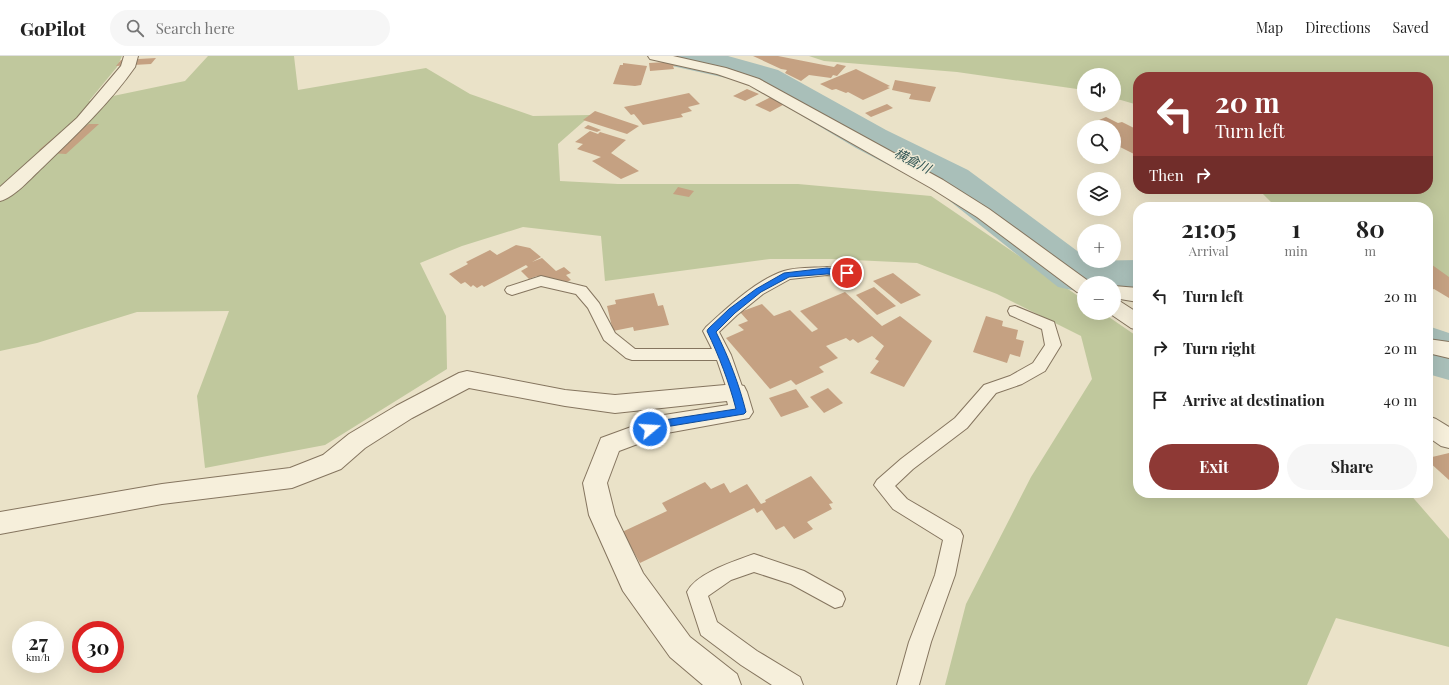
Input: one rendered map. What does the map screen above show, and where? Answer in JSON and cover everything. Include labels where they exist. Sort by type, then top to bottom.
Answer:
[{"type":"street","points":[[0,196],[82,122],[128,68],[131,56]]},
{"type":"street","points":[[662,58],[721,71],[754,82],[983,213],[1077,282]]},
{"type":"street","points":[[1121,293],[1133,294]]},
{"type":"street","points":[[1121,312],[1133,320]]},
{"type":"street","points":[[1433,347],[1449,350]]},
{"type":"street","points":[[0,523],[162,494],[292,478],[332,462],[357,441],[397,416],[467,379],[565,398],[614,404],[736,392],[741,412],[664,424],[609,445],[595,483],[602,515],[633,582],[680,647],[726,685]]},
{"type":"street","points":[[1433,428],[1449,439]]},
{"type":"lane","points":[[736,392],[723,355],[711,331],[732,311],[758,291],[787,275],[827,271],[847,273]]},
{"type":"lane","points":[[512,290],[541,281],[581,290],[594,306],[609,336],[632,354],[723,355]]},
{"type":"lane","points":[[908,685],[920,642],[945,575],[953,536],[900,504],[883,485],[907,464],[961,423],[990,389],[1016,380],[1040,367],[1053,345],[1050,326],[1015,311]]},
{"type":"lane","points":[[792,685],[749,658],[708,628],[697,592],[724,574],[754,563],[797,577],[835,599]]},
{"type":"green space","points":[[0,56],[122,56],[117,67],[89,101],[185,81],[208,56],[294,56],[298,90],[426,68],[470,94],[533,116],[591,115],[558,144],[560,181],[618,184],[798,184],[931,196],[1077,295],[1077,320],[1113,320],[1133,334],[1133,498],[1413,498],[1449,539],[1449,647],[1336,618],[1307,685],[945,685],[966,604],[1031,477],[1092,379],[1081,336],[997,294],[917,263],[832,259],[770,259],[605,281],[601,236],[523,227],[462,246],[420,263],[446,316],[447,369],[325,445],[205,468],[197,396],[229,311],[137,312],[37,343],[0,351]]},
{"type":"green space","points":[[809,56],[1449,56],[1449,278],[1433,272],[1433,202],[1271,202],[1263,194],[1433,194],[1433,72],[1133,72],[1133,104],[1121,100],[1121,68],[1077,68],[1077,89],[957,72],[824,61]]},
{"type":"building","points":[[753,56],[778,56],[834,67],[837,64],[846,66],[837,76],[833,75],[831,78],[809,75],[801,81],[785,73],[787,70],[781,69]]},
{"type":"building","points":[[156,58],[151,64],[116,66],[121,60]]},
{"type":"building","points":[[684,61],[685,63],[673,66],[674,69],[650,71],[649,63]]},
{"type":"building","points":[[623,63],[647,66],[641,85],[635,86],[613,84],[620,65],[623,65]]},
{"type":"building","points":[[856,69],[890,86],[887,87],[890,88],[863,100],[848,92],[846,93],[836,89],[832,90],[820,84]]},
{"type":"building","points":[[895,80],[936,87],[930,102],[909,99],[911,94],[892,90]]},
{"type":"building","points":[[747,89],[759,94],[745,101],[733,96]]},
{"type":"building","points":[[689,93],[700,104],[688,107],[692,111],[681,114],[683,117],[643,125],[634,114],[631,115],[624,107]]},
{"type":"building","points":[[775,95],[790,101],[770,112],[755,105]]},
{"type":"building","points":[[887,104],[893,108],[871,117],[865,113]]},
{"type":"building","points":[[595,111],[639,126],[627,134],[583,120]]},
{"type":"building","points":[[1106,117],[1112,120],[1099,120]]},
{"type":"building","points":[[1121,122],[1133,128],[1133,154],[1121,148]]},
{"type":"building","points":[[99,124],[66,154],[50,153],[82,126]]},
{"type":"building","points":[[69,125],[77,125],[49,150],[39,150]]},
{"type":"building","points":[[588,125],[601,130],[597,132],[584,128]]},
{"type":"building","points":[[590,131],[598,134],[600,132],[626,140],[611,153],[639,171],[621,179],[592,161],[601,157],[577,149],[583,144],[575,142]]},
{"type":"building","points":[[678,187],[694,191],[689,197],[673,194]]},
{"type":"building","points":[[516,245],[530,248],[541,257],[532,262],[542,258],[556,271],[564,267],[571,273],[566,275],[571,280],[556,287],[537,276],[529,279],[521,271],[528,267],[526,265],[484,287],[482,285],[477,288],[473,285],[471,287],[465,282],[461,284],[449,274],[468,264],[466,262],[490,250],[497,255]]},
{"type":"building","points":[[1433,266],[1449,277],[1449,298],[1434,289]]},
{"type":"building","points":[[893,273],[921,295],[901,304],[873,281]]},
{"type":"building","points":[[874,287],[896,306],[877,315],[856,295]]},
{"type":"building","points":[[845,292],[882,326],[900,316],[932,341],[904,387],[870,373],[879,361],[875,359],[884,346],[872,336],[858,343],[853,339],[850,341],[846,338],[826,346],[838,358],[819,367],[824,372],[796,385],[791,380],[770,389],[726,338],[744,330],[738,325],[748,321],[740,312],[762,304],[774,316],[790,310],[812,332],[818,329],[800,311]]},
{"type":"building","points":[[654,293],[658,306],[663,305],[669,325],[634,331],[633,327],[613,331],[607,306],[616,304],[615,300]]},
{"type":"building","points":[[986,316],[1003,321],[1002,326],[1018,330],[1016,339],[1024,341],[1020,357],[1010,354],[1007,363],[973,352]]},
{"type":"building","points":[[828,388],[843,403],[824,413],[810,397]]},
{"type":"building","points":[[796,389],[809,407],[781,417],[769,398]]},
{"type":"building","points":[[1449,453],[1449,480],[1433,466],[1433,457]]},
{"type":"building","points":[[811,476],[833,503],[829,504],[832,509],[807,522],[813,529],[794,539],[784,526],[776,530],[762,510],[757,513],[754,508],[640,563],[622,532],[667,511],[662,503],[705,482],[711,489],[724,483],[730,493],[747,484],[761,504],[766,502],[765,500]]},
{"type":"waterway","name":"横倉川","points":[[676,56],[741,70],[765,78],[871,139],[952,180],[1076,275],[1133,276]]},
{"type":"waterway","name":"横倉川","points":[[1433,349],[1449,360]]},
{"type":"route","points":[[650,429],[664,424],[741,412],[736,392],[723,355],[711,331],[732,311],[758,291],[787,275],[827,271],[847,273]]}]
